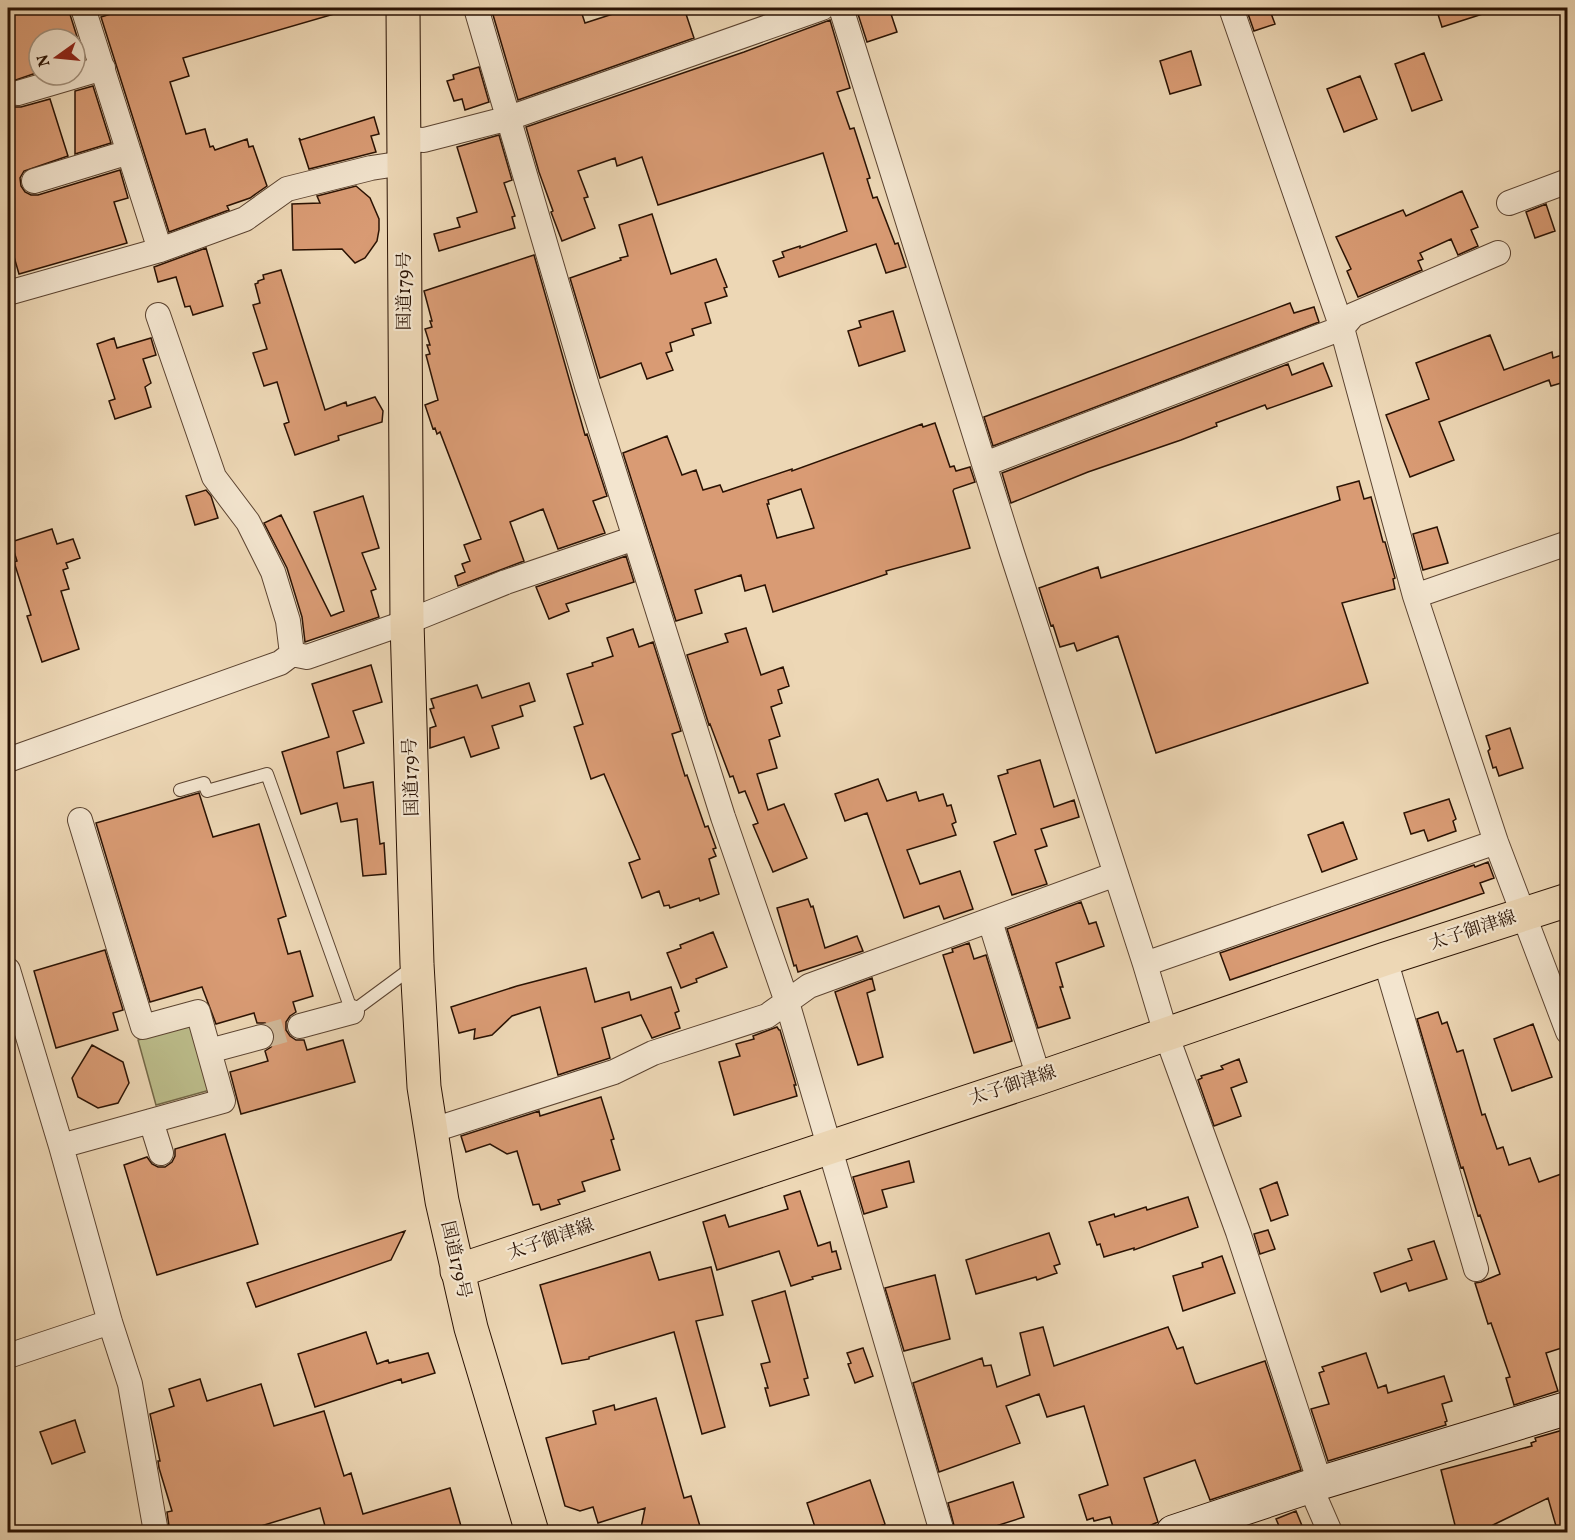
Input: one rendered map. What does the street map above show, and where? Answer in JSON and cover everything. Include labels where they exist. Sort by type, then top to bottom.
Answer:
[{"type":"main road","name":"国道179号","points":[[403,8],[407,622],[417,964],[424,1087],[442,1201],[457,1271],[471,1328],[532,1533]]},
{"type":"main road","name":"太子御津線","points":[[457,1271],[1568,900]]},
{"type":"street","points":[[83,8],[160,250]]},
{"type":"street","points":[[476,8],[587,386],[723,817],[787,1002],[942,1533]]},
{"type":"street","points":[[8,293],[160,250],[245,219],[287,189],[371,168],[424,140],[509,118],[822,8]]},
{"type":"street","points":[[841,8],[1166,1034],[1238,1232],[1330,1533]]},
{"type":"street","points":[[1231,8],[1342,328],[1416,596],[1496,842],[1568,1032]]},
{"type":"street","points":[[18,93],[103,68]]},
{"type":"street","points":[[34,181],[129,152]]},
{"type":"street","points":[[1509,203],[1568,181]]},
{"type":"street","points":[[985,464],[1342,328],[1353,315],[1498,254]]},
{"type":"street","points":[[158,315],[214,477],[248,522],[273,572],[288,621],[292,654]]},
{"type":"street","points":[[8,760],[280,663],[292,654],[307,657],[407,622],[506,582],[635,538]]},
{"type":"street","points":[[1416,596],[1568,543]]},
{"type":"street","points":[[61,1146],[223,1101],[198,1012],[143,1027],[80,820]]},
{"type":"street","points":[[1145,963],[1496,842]]},
{"type":"street","points":[[430,1131],[614,1072],[652,1053],[767,1016],[809,986],[1116,874]]},
{"type":"street","points":[[990,921],[1039,1078]]},
{"type":"street","points":[[1385,960],[1476,1269]]},
{"type":"street","points":[[8,970],[130,1384],[156,1533]]},
{"type":"street","points":[[300,1026],[352,1012]]},
{"type":"street","points":[[209,1051],[261,1037]]},
{"type":"street","points":[[151,1121],[161,1153]]},
{"type":"street","points":[[8,1356],[110,1322]]},
{"type":"street","points":[[1173,1533],[1315,1484],[1568,1408]]},
{"type":"lane","points":[[180,790],[204,783],[207,791],[267,774],[352,1012],[417,964]]},
{"type":"green space","points":[[192,1025],[210,1090],[156,1105],[138,1040]]},
{"type":"building","points":[[27,8],[68,8],[74,27],[27,27],[27,76],[10,82],[8,75],[8,13]]},
{"type":"building","points":[[130,8],[340,8],[341,12],[183,58],[189,76],[170,82],[186,134],[205,129],[210,147],[213,146],[215,150],[247,139],[249,147],[253,146],[267,186],[250,198],[227,206],[229,210],[169,232],[101,17]]},
{"type":"building","points":[[491,8],[580,8],[585,23],[622,11],[621,8],[684,8],[694,38],[518,100]]},
{"type":"building","points":[[856,8],[889,8],[897,32],[867,42]]},
{"type":"building","points":[[1246,8],[1269,8],[1275,24],[1254,31]]},
{"type":"building","points":[[1436,8],[1491,8],[1492,11],[1442,27]]},
{"type":"building","points":[[830,20],[850,88],[837,92],[850,129],[854,128],[870,178],[867,179],[873,198],[877,197],[906,267],[886,273],[876,244],[779,277],[773,261],[784,257],[782,252],[847,231],[823,153],[658,205],[642,157],[617,166],[615,158],[578,171],[588,197],[584,198],[595,228],[562,241],[526,127]]},
{"type":"building","points":[[1191,51],[1201,85],[1170,94],[1160,61]]},
{"type":"building","points":[[1424,53],[1442,100],[1412,111],[1395,64]]},
{"type":"building","points":[[479,67],[489,102],[465,110],[462,99],[454,101],[447,81],[454,79],[453,75]]},
{"type":"building","points":[[1360,76],[1377,119],[1344,132],[1327,89]]},
{"type":"building","points":[[93,86],[111,143],[75,154],[75,91]]},
{"type":"building","points":[[50,99],[68,156],[24,171],[20,178],[21,186],[25,192],[38,195],[120,170],[128,198],[114,202],[127,243],[19,274],[8,236],[8,103],[21,107]]},
{"type":"building","points":[[374,117],[379,134],[371,136],[376,152],[309,169],[299,138],[301,140]]},
{"type":"building","points":[[499,135],[512,180],[504,183],[515,216],[512,217],[515,228],[439,251],[434,234],[460,227],[457,218],[477,212],[457,147]]},
{"type":"building","points":[[356,186],[370,198],[379,219],[377,241],[365,258],[355,263],[342,249],[293,250],[292,204],[320,203],[317,196]]},
{"type":"building","points":[[1462,191],[1478,227],[1471,230],[1478,246],[1458,255],[1451,239],[1420,253],[1423,259],[1418,261],[1422,270],[1358,297],[1347,271],[1351,269],[1336,237],[1403,210],[1406,216]]},
{"type":"building","points":[[1546,204],[1555,231],[1535,238],[1526,212]]},
{"type":"building","points":[[652,214],[671,274],[716,259],[727,287],[724,288],[727,296],[705,303],[711,323],[692,329],[694,335],[670,343],[672,351],[666,353],[673,370],[647,379],[641,363],[600,378],[570,278],[628,256],[619,225]]},
{"type":"building","points":[[206,248],[223,306],[193,315],[190,306],[185,307],[176,277],[158,282],[154,267]]},
{"type":"building","points":[[534,255],[585,435],[587,434],[607,496],[593,501],[605,533],[558,549],[543,509],[510,522],[524,561],[458,586],[455,576],[465,572],[462,564],[470,561],[464,545],[481,539],[440,432],[437,434],[435,428],[433,429],[425,405],[438,400],[426,355],[430,354],[427,345],[430,345],[425,329],[432,327],[430,321],[432,321],[424,291]]},
{"type":"building","points":[[281,270],[325,410],[346,402],[347,406],[375,397],[383,411],[382,422],[338,436],[339,440],[295,455],[284,424],[289,422],[277,382],[264,386],[253,353],[267,349],[253,305],[260,303],[255,284],[264,279],[263,275]]},
{"type":"building","points":[[1290,303],[1294,313],[1314,307],[1319,322],[993,446],[984,417]]},
{"type":"building","points":[[893,311],[905,351],[859,366],[848,331],[861,327],[859,321]]},
{"type":"building","points":[[1490,335],[1504,370],[1552,352],[1553,358],[1568,353],[1568,381],[1551,386],[1549,380],[1439,422],[1454,460],[1410,477],[1386,415],[1429,399],[1416,363]]},
{"type":"building","points":[[114,338],[117,348],[151,338],[156,355],[143,359],[151,383],[145,387],[151,407],[115,419],[109,401],[115,399],[97,344]]},
{"type":"building","points":[[1323,363],[1332,386],[1267,409],[1265,405],[1216,423],[1217,426],[1181,440],[1088,472],[1011,503],[1002,473],[1288,364],[1292,375]]},
{"type":"building","points":[[935,423],[950,467],[954,466],[956,471],[970,467],[975,482],[953,491],[970,548],[886,571],[887,574],[773,612],[765,585],[745,591],[741,575],[695,590],[702,613],[676,621],[623,453],[667,436],[682,475],[696,470],[703,490],[720,485],[723,492],[792,469],[792,471],[922,424],[923,427]],"holes":[[[801,489],[814,528],[777,538],[767,504],[769,504],[768,500]]]},
{"type":"building","points":[[1359,481],[1364,499],[1371,497],[1395,578],[1393,579],[1395,589],[1342,603],[1368,683],[1156,753],[1118,636],[1077,651],[1074,643],[1060,647],[1039,588],[1098,567],[1101,578],[1340,500],[1337,487]]},
{"type":"building","points":[[206,490],[211,496],[218,518],[195,525],[186,496]]},
{"type":"building","points":[[363,496],[379,548],[362,553],[376,589],[371,591],[379,617],[305,642],[302,617],[287,568],[264,523],[281,515],[331,616],[344,611],[314,512]]},
{"type":"building","points":[[1437,527],[1448,563],[1423,570],[1413,534]]},
{"type":"building","points":[[52,529],[57,544],[73,539],[80,558],[66,563],[68,568],[63,570],[69,589],[61,591],[79,649],[42,662],[27,616],[31,615],[14,562],[17,561],[11,542]]},
{"type":"building","points":[[626,556],[634,582],[566,604],[569,611],[549,619],[536,587]]},
{"type":"building","points":[[746,628],[761,675],[783,667],[789,686],[778,690],[782,703],[771,707],[780,736],[769,740],[777,768],[757,774],[768,810],[784,804],[807,858],[773,872],[753,825],[758,823],[745,791],[739,793],[733,776],[730,777],[709,725],[687,655],[728,642],[725,634]]},
{"type":"building","points":[[633,629],[639,647],[653,642],[681,731],[672,734],[685,776],[687,775],[705,827],[708,826],[716,848],[713,849],[716,856],[709,859],[719,894],[670,908],[669,905],[664,906],[659,891],[642,898],[629,863],[640,859],[604,774],[591,779],[574,727],[583,724],[567,674],[593,666],[592,663],[613,656],[607,638]]},
{"type":"building","points":[[371,665],[382,702],[353,711],[364,743],[337,752],[344,788],[373,782],[380,844],[384,843],[386,874],[363,876],[357,819],[341,822],[337,803],[301,814],[282,752],[329,737],[312,684]]},
{"type":"building","points":[[529,683],[535,701],[520,706],[523,716],[492,726],[499,748],[471,757],[464,737],[430,748],[430,728],[436,726],[430,709],[434,708],[431,699],[477,685],[482,698]]},
{"type":"building","points":[[1510,728],[1523,768],[1499,776],[1496,767],[1493,768],[1486,736]]},
{"type":"building","points":[[1040,760],[1054,807],[1074,800],[1079,817],[1041,829],[1047,846],[1035,850],[1047,884],[1012,895],[994,842],[1016,834],[998,776],[1008,773],[1007,770]]},
{"type":"building","points":[[878,779],[887,801],[916,792],[919,801],[943,794],[947,806],[951,805],[956,822],[952,824],[956,835],[907,850],[920,884],[960,871],[973,909],[944,919],[939,906],[904,918],[867,813],[845,821],[835,794]]},
{"type":"building","points":[[199,793],[213,837],[259,824],[286,916],[278,919],[288,954],[300,951],[313,996],[293,1002],[296,1012],[286,1022],[286,1030],[296,1040],[304,1040],[307,1050],[343,1040],[355,1082],[241,1114],[230,1072],[268,1061],[265,1051],[275,1040],[275,1033],[271,1027],[265,1023],[257,1023],[254,1013],[216,1024],[202,987],[150,1002],[96,823]]},
{"type":"building","points":[[1449,799],[1456,819],[1453,821],[1456,831],[1428,841],[1424,830],[1411,834],[1404,813]]},
{"type":"building","points":[[1343,822],[1357,859],[1322,872],[1308,835]]},
{"type":"building","points":[[1488,862],[1494,878],[1480,883],[1484,893],[1230,980],[1220,953]]},
{"type":"building","points":[[808,899],[811,907],[813,906],[825,948],[857,936],[863,951],[798,972],[796,965],[794,966],[777,908]]},
{"type":"building","points":[[1081,902],[1089,924],[1096,922],[1104,946],[1056,963],[1063,987],[1060,987],[1070,1018],[1038,1028],[1007,929]]},
{"type":"building","points":[[713,932],[727,967],[696,979],[697,982],[681,988],[667,953],[681,948],[680,945]]},
{"type":"building","points":[[969,943],[974,959],[986,955],[1012,1041],[974,1053],[943,955]]},
{"type":"building","points":[[105,950],[123,1010],[113,1013],[118,1030],[56,1048],[34,971]]},
{"type":"building","points":[[586,968],[595,1002],[629,992],[631,1000],[671,987],[679,1011],[675,1013],[680,1028],[652,1038],[641,1015],[602,1028],[610,1058],[558,1075],[540,1007],[512,1016],[492,1035],[474,1039],[475,1029],[459,1033],[451,1007],[517,986]]},
{"type":"building","points":[[872,978],[875,990],[867,993],[883,1057],[858,1065],[835,992]]},
{"type":"building","points":[[1438,1012],[1442,1024],[1447,1022],[1457,1052],[1463,1050],[1482,1115],[1485,1114],[1497,1149],[1503,1147],[1509,1165],[1530,1158],[1539,1182],[1564,1173],[1568,1184],[1568,1346],[1546,1353],[1558,1391],[1514,1405],[1506,1378],[1510,1377],[1491,1323],[1488,1324],[1475,1283],[1500,1274],[1480,1215],[1478,1216],[1463,1167],[1461,1168],[1417,1019]]},
{"type":"building","points":[[1533,1024],[1552,1077],[1512,1091],[1494,1039]]},
{"type":"building","points":[[777,1027],[780,1030],[796,1085],[794,1085],[797,1096],[734,1115],[719,1062],[740,1056],[736,1044],[754,1039],[753,1036]]},
{"type":"building","points":[[92,1045],[123,1062],[129,1083],[118,1103],[98,1108],[78,1097],[72,1078]]},
{"type":"building","points":[[1239,1059],[1247,1082],[1231,1088],[1241,1116],[1214,1126],[1198,1080],[1202,1078],[1201,1076],[1223,1069],[1221,1066]]},
{"type":"building","points":[[601,1097],[614,1139],[611,1140],[620,1170],[582,1182],[585,1191],[558,1200],[560,1204],[541,1210],[539,1204],[533,1205],[517,1151],[507,1154],[490,1144],[466,1152],[461,1136],[539,1111],[540,1116]]},
{"type":"building","points":[[225,1134],[258,1244],[157,1275],[124,1165],[147,1157],[152,1164],[165,1167],[172,1162],[175,1149]]},
{"type":"building","points":[[909,1161],[914,1182],[882,1190],[887,1207],[864,1214],[853,1177]]},
{"type":"building","points":[[1277,1182],[1288,1215],[1271,1221],[1260,1189]]},
{"type":"building","points":[[800,1191],[818,1246],[830,1242],[832,1252],[836,1251],[841,1269],[791,1286],[779,1251],[717,1270],[703,1222],[725,1215],[729,1227],[788,1209],[784,1196]]},
{"type":"building","points":[[1188,1197],[1198,1227],[1134,1250],[1134,1248],[1104,1257],[1089,1222],[1146,1207],[1147,1210]]},
{"type":"building","points":[[1268,1230],[1275,1249],[1260,1254],[1254,1234]]},
{"type":"building","points":[[405,1231],[391,1260],[256,1307],[247,1283]]},
{"type":"building","points":[[1049,1233],[1060,1264],[1054,1266],[1057,1273],[976,1294],[966,1260]]},
{"type":"building","points":[[1434,1241],[1447,1279],[1409,1291],[1406,1283],[1381,1292],[1374,1273],[1412,1260],[1408,1249]]},
{"type":"building","points":[[650,1252],[659,1280],[711,1267],[723,1315],[696,1321],[725,1427],[702,1434],[674,1332],[589,1357],[589,1359],[562,1364],[540,1285]]},
{"type":"building","points":[[1222,1256],[1235,1293],[1183,1311],[1173,1276],[1203,1267],[1202,1263]]},
{"type":"building","points":[[935,1275],[950,1339],[904,1351],[885,1288]]},
{"type":"building","points":[[785,1291],[808,1378],[804,1379],[809,1395],[770,1406],[765,1388],[768,1388],[761,1364],[770,1362],[752,1301]]},
{"type":"building","points":[[1043,1327],[1054,1366],[1168,1327],[1177,1349],[1183,1347],[1197,1384],[1265,1361],[1301,1470],[1210,1500],[1195,1460],[1144,1478],[1158,1522],[1133,1533],[1115,1533],[1110,1517],[1094,1521],[1093,1518],[1087,1520],[1079,1495],[1108,1485],[1084,1406],[1047,1417],[1039,1394],[1006,1406],[1020,1443],[939,1472],[913,1383],[982,1358],[984,1366],[991,1365],[997,1387],[1030,1375],[1020,1333]]},
{"type":"building","points":[[366,1332],[377,1364],[428,1353],[435,1373],[402,1383],[401,1379],[315,1407],[298,1354]]},
{"type":"building","points":[[863,1348],[873,1376],[855,1383],[848,1364],[851,1363],[847,1353]]},
{"type":"building","points":[[1366,1353],[1378,1388],[1386,1385],[1388,1393],[1444,1376],[1452,1401],[1442,1404],[1446,1425],[1328,1461],[1311,1409],[1329,1404],[1319,1373],[1324,1371],[1322,1367]]},
{"type":"building","points":[[200,1379],[207,1401],[261,1384],[274,1426],[324,1411],[344,1476],[351,1473],[363,1514],[450,1488],[463,1533],[327,1533],[320,1508],[238,1533],[170,1533],[167,1512],[172,1511],[159,1468],[158,1461],[160,1461],[150,1414],[174,1406],[169,1389]]},
{"type":"building","points":[[656,1398],[684,1498],[691,1496],[702,1533],[640,1533],[645,1508],[598,1523],[593,1507],[580,1511],[565,1506],[546,1438],[596,1424],[593,1411],[614,1405],[615,1410]]},
{"type":"building","points":[[75,1420],[85,1452],[52,1464],[40,1432]]},
{"type":"building","points":[[1563,1430],[1568,1431],[1568,1533],[1558,1533],[1548,1498],[1493,1525],[1495,1533],[1457,1533],[1441,1470],[1532,1446],[1531,1443],[1536,1441],[1535,1438]]},
{"type":"building","points":[[870,1480],[885,1524],[861,1533],[817,1533],[807,1503]]},
{"type":"building","points":[[1013,1482],[1024,1517],[974,1533],[956,1533],[948,1503]]},
{"type":"building","points":[[1296,1511],[1305,1533],[1282,1533],[1276,1519]]},
{"type":"tunnel","points":[[261,1037],[300,1026]]}]
